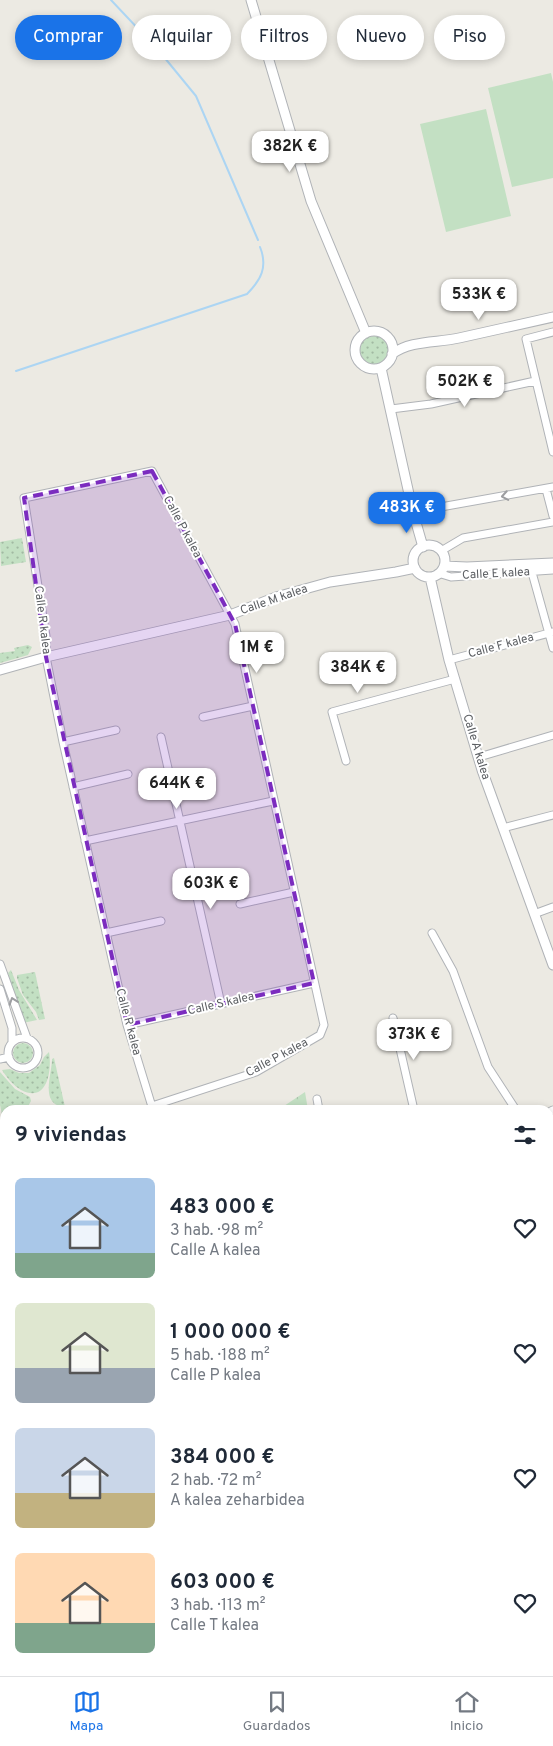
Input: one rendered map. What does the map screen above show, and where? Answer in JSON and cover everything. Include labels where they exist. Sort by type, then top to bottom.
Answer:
[{"type":"street","points":[[251,0],[311,201],[366,333]]},
{"type":"street","points":[[392,354],[400,348],[553,317]]},
{"type":"street","points":[[390,340],[392,354],[388,363],[380,368],[369,369],[359,363],[354,348],[358,339],[366,333],[375,331],[384,334],[390,340],[410,346]]},
{"type":"street","points":[[553,332],[526,339],[553,452]]},
{"type":"street","points":[[380,368],[391,409],[413,512],[423,547]]},
{"type":"street","points":[[391,409],[432,404],[535,381]]},
{"type":"street","name":"Calle P kalea","points":[[24,498],[152,471],[235,624],[324,1025],[320,1035],[256,1072],[161,1105]]},
{"type":"street","points":[[413,512],[549,488],[553,516]]},
{"type":"street","name":"Calle R kalea","points":[[24,498],[46,636],[46,657],[73,787],[127,1025],[151,1105]]},
{"type":"street","points":[[441,551],[462,538],[553,522]]},
{"type":"street","points":[[437,572],[445,561],[441,551],[429,545],[415,553],[415,568],[421,574],[437,572],[467,567],[531,568],[553,563]]},
{"type":"street","name":"Calle M kalea","points":[[0,670],[46,657],[230,615],[276,596],[330,582],[415,568]]},
{"type":"street","points":[[531,568],[551,633],[553,648]]},
{"type":"street","name":"Calle E kalea","points":[[531,568],[553,570]]},
{"type":"street","name":"Calle A kalea","points":[[437,572],[449,660],[482,770],[553,965]]},
{"type":"street","name":"Calle F kalea","points":[[449,660],[551,633]]},
{"type":"street","points":[[346,761],[332,712],[455,679]]},
{"type":"street","points":[[202,717],[253,706]]},
{"type":"street","points":[[64,742],[116,730]]},
{"type":"street","points":[[479,757],[553,735]]},
{"type":"street","points":[[161,737],[221,1004]]},
{"type":"street","points":[[73,787],[128,774]]},
{"type":"street","points":[[85,841],[273,800]]},
{"type":"street","points":[[503,828],[553,816]]},
{"type":"street","points":[[240,904],[294,892]]},
{"type":"street","points":[[534,914],[551,908],[553,917]]},
{"type":"street","points":[[106,933],[161,921]]},
{"type":"street","points":[[432,933],[453,971],[488,1067],[513,1105]]},
{"type":"street","points":[[0,964],[27,1038],[33,1042],[37,1049],[36,1059],[32,1065],[22,1068],[16,1066],[9,1057],[8,1051],[12,1042],[12,1028],[0,988]]},
{"type":"street","name":"Calle S kalea","points":[[127,1025],[314,983]]},
{"type":"street","points":[[393,1018],[413,1105]]},
{"type":"street","points":[[12,1042],[17,1039],[27,1038]]},
{"type":"street","points":[[0,1059],[9,1057]]},
{"type":"street","points":[[317,1099],[318,1105]]},
{"type":"highlighted area","points":[[152,471],[235,624],[314,983],[127,1025],[46,657],[24,498]]},
{"type":"green space","points":[[551,73],[553,82],[553,178],[512,187],[488,88]]},
{"type":"green space","points":[[486,109],[511,216],[446,232],[420,124]]},
{"type":"green space","points":[[374,336],[385,340],[389,351],[385,362],[374,366],[363,362],[359,351],[363,340]]},
{"type":"green space","points":[[22,538],[26,562],[1,566],[0,542]]},
{"type":"green space","points":[[28,645],[32,647],[28,655],[0,663],[0,653],[15,651],[14,648]]},
{"type":"green space","points":[[11,970],[19,990],[37,1020],[23,1023],[8,973]]},
{"type":"green space","points":[[35,972],[45,1019],[39,1020],[36,1012],[23,995],[17,978],[17,975]]},
{"type":"green space","points":[[19,1043],[27,1043],[33,1049],[33,1057],[27,1063],[19,1063],[13,1057],[13,1049]]},
{"type":"green space","points":[[49,1052],[49,1075],[43,1089],[37,1092],[30,1093],[21,1090],[10,1081],[2,1070],[10,1069],[19,1073],[29,1073],[40,1065]]},
{"type":"green space","points":[[54,1058],[65,1105],[57,1105],[49,1095],[52,1059]]},
{"type":"green space","points":[[0,1072],[15,1089],[30,1097],[31,1101],[29,1105],[0,1105]]},
{"type":"green space","points":[[305,1092],[307,1105],[286,1105]]},
{"type":"waterway","points":[[111,0],[132,22]]},
{"type":"waterway","points":[[166,60],[196,96],[258,240]]},
{"type":"waterway","points":[[16,371],[247,294],[256,284],[262,273],[263,261],[260,247]]}]
